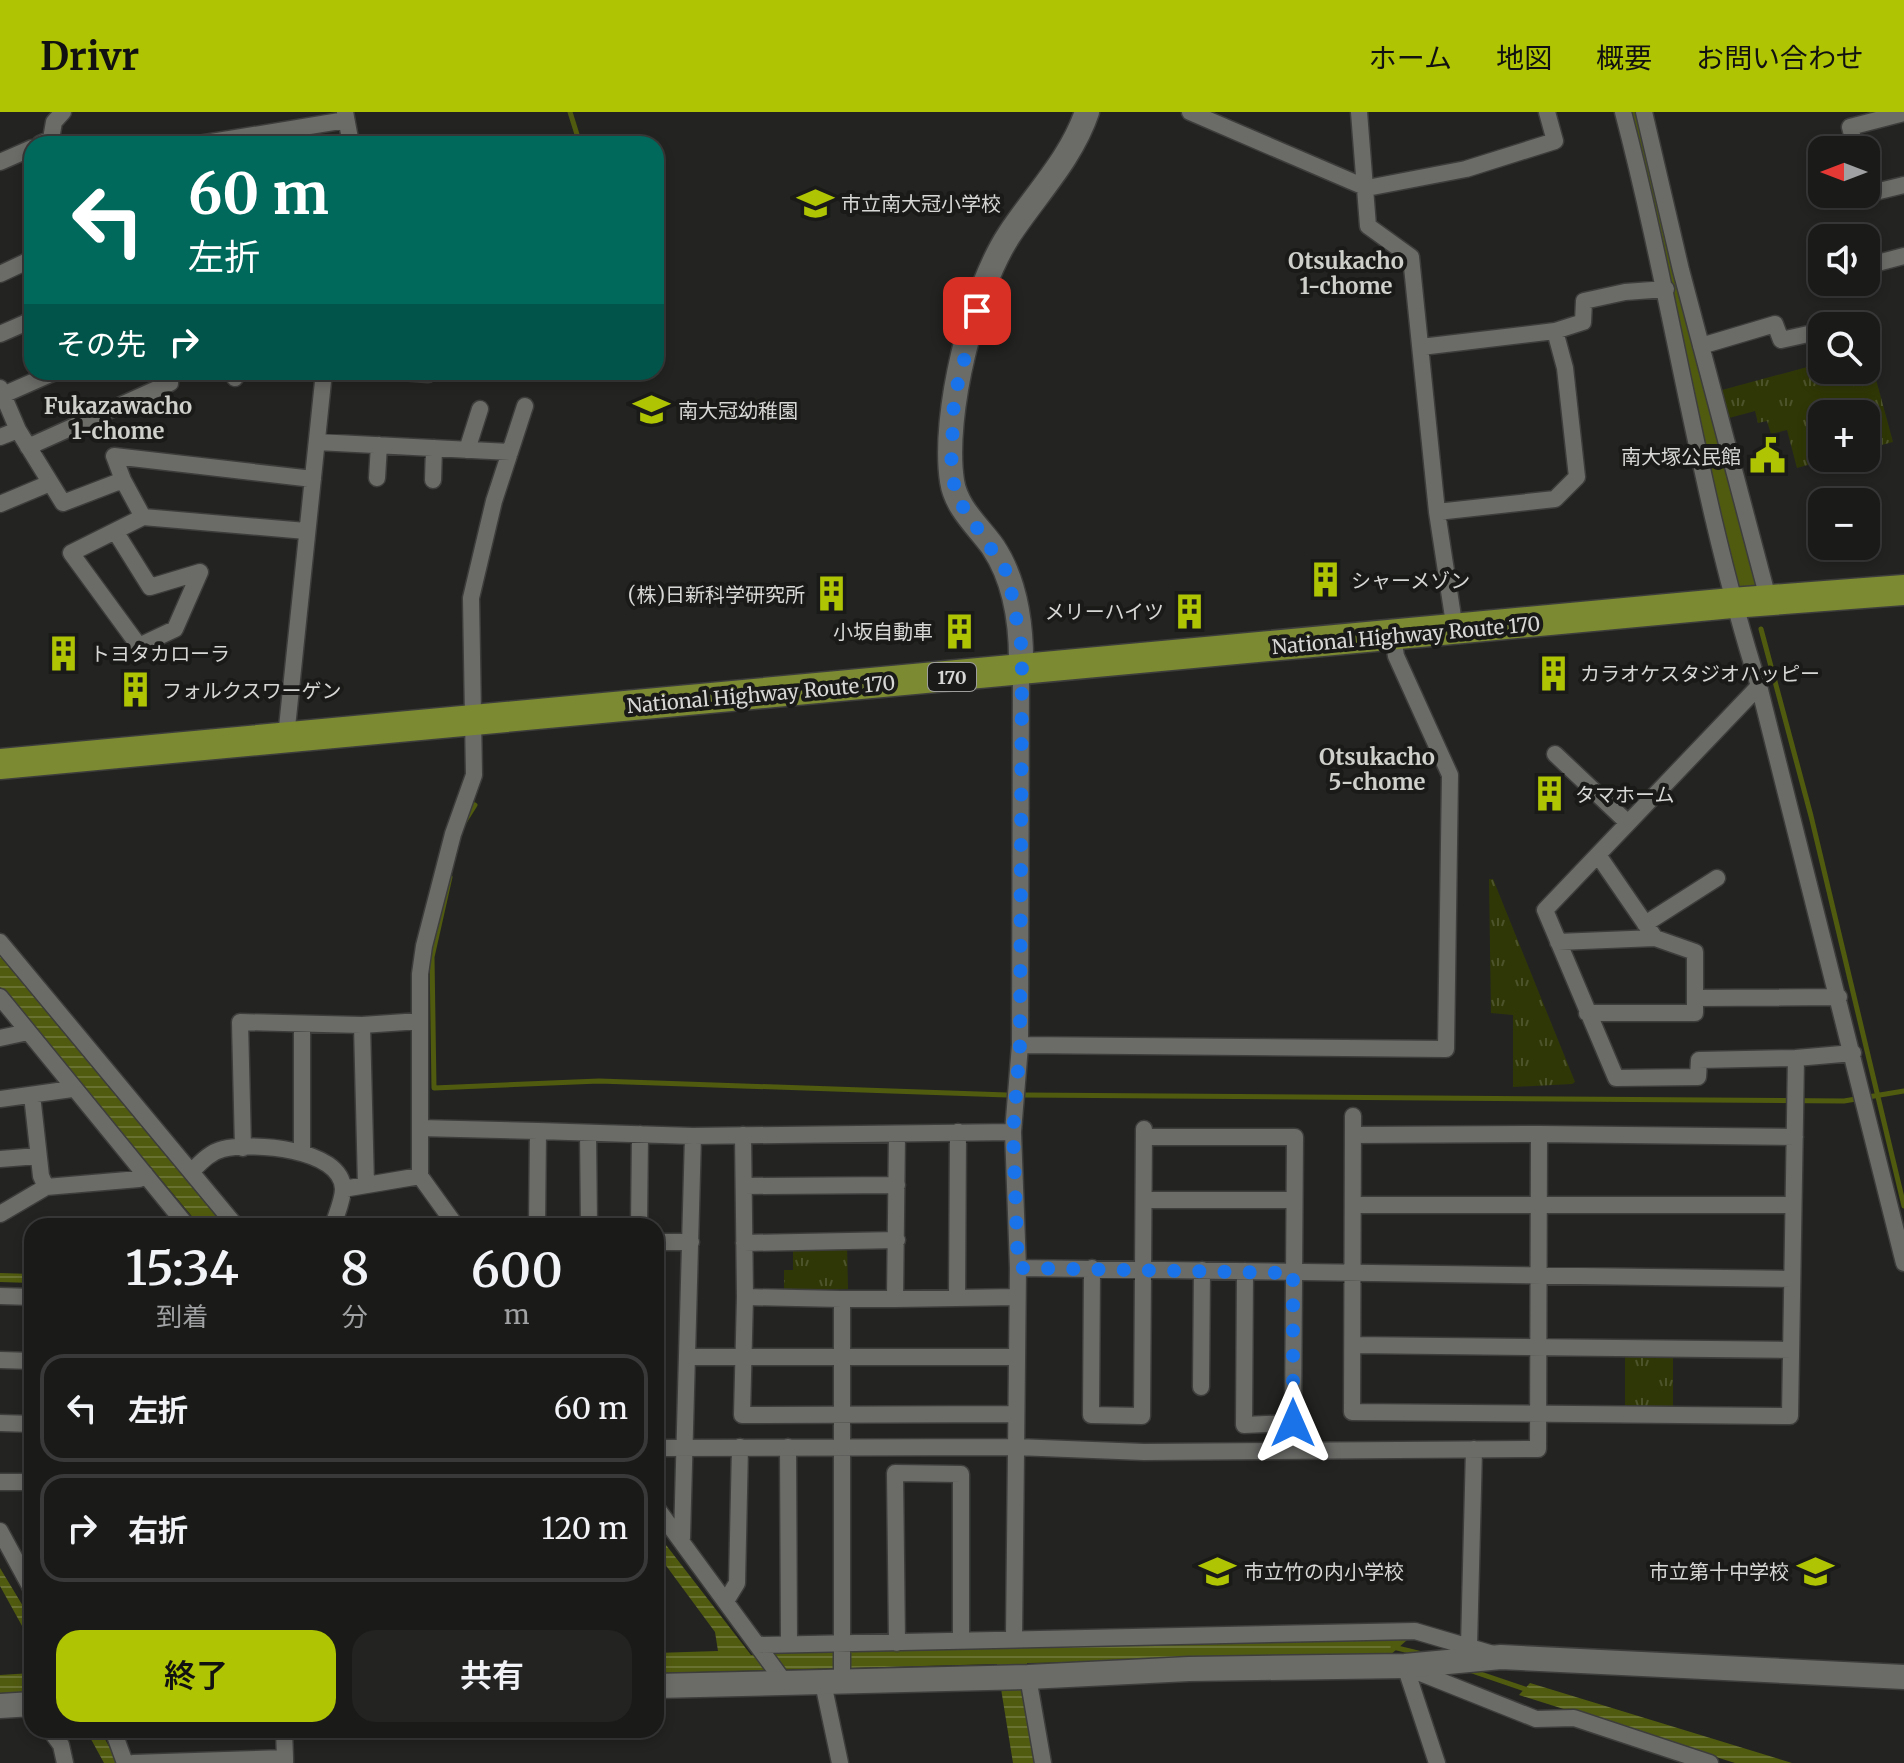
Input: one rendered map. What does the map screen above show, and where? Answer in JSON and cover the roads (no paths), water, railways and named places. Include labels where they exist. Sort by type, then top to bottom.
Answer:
[{"type":"highway","name":"National Highway Route 170","points":[[0,764],[1393,637],[1732,603],[1904,590]]},
{"type":"street","points":[[50,136],[54,122],[63,112]]},
{"type":"street","points":[[1014,1637],[1018,1268],[1013,1132],[1020,1045],[1021,670],[1016,606],[1008,574],[991,545],[965,512],[952,484],[952,409],[970,327],[1007,238],[1065,161],[1087,112]]},
{"type":"street","points":[[1190,112],[1367,188],[1466,169],[1555,141],[1547,112]]},
{"type":"street","points":[[1359,112],[1368,226],[1411,257],[1437,512],[1455,630]]},
{"type":"street","points":[[1623,112],[1666,289],[1732,603],[1759,686],[1904,1263]]},
{"type":"street","points":[[1644,112],[1701,346],[1769,602]]},
{"type":"street","points":[[1852,136],[1850,127],[1904,113]]},
{"type":"street","points":[[241,136],[346,116],[350,136]]},
{"type":"street","points":[[0,162],[24,152]]},
{"type":"street","points":[[1880,191],[1904,185]]},
{"type":"street","points":[[1880,262],[1904,256]]},
{"type":"street","points":[[0,274],[24,263]]},
{"type":"street","points":[[1421,347],[1555,331],[1583,322],[1584,301],[1625,292],[1666,289]]},
{"type":"street","points":[[0,334],[24,324]]},
{"type":"street","points":[[1701,346],[1775,324],[1781,340],[1808,334]]},
{"type":"street","points":[[1437,512],[1555,499],[1577,477],[1565,368],[1555,331]]},
{"type":"street","points":[[32,380],[1,391],[18,430],[63,503],[123,480]]},
{"type":"street","points":[[28,447],[170,383],[170,380]]},
{"type":"street","points":[[286,737],[323,380]]},
{"type":"street","points":[[450,1218],[420,1176],[420,1021],[424,946],[453,834],[470,791],[474,720],[471,598],[525,406]]},
{"type":"street","points":[[467,450],[480,409]]},
{"type":"street","points":[[0,437],[18,430]]},
{"type":"street","points":[[317,442],[510,452]]},
{"type":"street","points":[[377,478],[379,445]]},
{"type":"street","points":[[433,480],[434,448]]},
{"type":"street","points":[[143,517],[114,456],[313,479]]},
{"type":"street","points":[[0,504],[50,483]]},
{"type":"street","points":[[115,531],[150,587],[200,572],[175,629],[139,646],[71,553],[115,531],[143,517],[306,531]]},
{"type":"street","points":[[1020,1045],[1446,1049],[1450,775],[1396,656],[1393,637]]},
{"type":"street","points":[[1759,686],[1545,910],[1616,1078],[1698,1077],[1699,1060],[1796,1058],[1853,1053]]},
{"type":"street","points":[[1555,754],[1628,823]]},
{"type":"street","points":[[1598,855],[1655,938]]},
{"type":"street","points":[[1645,924],[1717,878]]},
{"type":"street","points":[[1558,942],[1655,938],[1695,952],[1695,1013],[1587,1013]]},
{"type":"street","points":[[0,942],[230,1218]]},
{"type":"street","points":[[0,997],[72,1089],[181,1218]]},
{"type":"street","points":[[1695,998],[1839,997]]},
{"type":"street","points":[[243,1148],[240,1022],[362,1025],[420,1021]]},
{"type":"street","points":[[302,1024],[302,1151]]},
{"type":"street","points":[[362,1025],[366,1185]]},
{"type":"street","points":[[0,1038],[28,1032]]},
{"type":"street","points":[[1353,1116],[1352,1412],[1790,1416],[1796,1058]]},
{"type":"street","points":[[0,1099],[72,1089]]},
{"type":"street","points":[[32,1095],[38,1156],[46,1187]]},
{"type":"street","points":[[420,1128],[693,1136],[1013,1132]]},
{"type":"street","points":[[537,1218],[538,1131]]},
{"type":"street","points":[[957,1298],[958,1132]]},
{"type":"street","points":[[588,1133],[589,1218]]},
{"type":"street","points":[[1092,1268],[1091,1415],[1142,1416],[1144,1133],[1295,1137],[1293,1423],[1244,1425],[1245,1271]]},
{"type":"street","points":[[639,1218],[640,1134]]},
{"type":"street","points":[[895,1299],[897,1134]]},
{"type":"street","points":[[664,1448],[1015,1447],[1144,1452],[1538,1449],[1539,1134]]},
{"type":"street","points":[[743,1135],[745,1297],[742,1415],[1016,1414]]},
{"type":"street","points":[[1353,1135],[1795,1137]]},
{"type":"street","points":[[682,1538],[693,1136]]},
{"type":"street","points":[[192,1171],[208,1156],[223,1149],[302,1151],[321,1158],[339,1177],[343,1189],[335,1218]]},
{"type":"street","points":[[0,1159],[38,1156]]},
{"type":"street","points":[[0,1214],[46,1187],[139,1179],[145,1174]]},
{"type":"street","points":[[343,1189],[420,1176]]},
{"type":"street","points":[[744,1186],[897,1185]]},
{"type":"street","points":[[1144,1200],[1294,1200]]},
{"type":"street","points":[[1353,1205],[1793,1205]]},
{"type":"street","points":[[744,1243],[897,1240]]},
{"type":"street","points":[[664,1242],[691,1242]]},
{"type":"street","points":[[1018,1268],[1792,1279]]},
{"type":"street","points":[[1201,1387],[1202,1270]]},
{"type":"street","points":[[0,1296],[24,1297]]},
{"type":"street","points":[[745,1297],[1017,1297]]},
{"type":"street","points":[[840,1763],[835,1678],[842,1645],[842,1299]]},
{"type":"street","points":[[1353,1345],[1791,1350]]},
{"type":"street","points":[[688,1357],[1017,1357]]},
{"type":"street","points":[[0,1360],[24,1361]]},
{"type":"street","points":[[0,1423],[24,1424]]},
{"type":"street","points":[[726,1601],[737,1583],[740,1447]]},
{"type":"street","points":[[788,1447],[789,1644]]},
{"type":"street","points":[[1469,1646],[1474,1449]]},
{"type":"street","points":[[897,1643],[895,1473],[961,1474],[961,1639]]},
{"type":"street","points":[[0,1482],[24,1482]]},
{"type":"street","points":[[664,1517],[781,1678]]},
{"type":"street","points":[[0,1531],[24,1573]]},
{"type":"street","points":[[759,1647],[1014,1637],[1415,1631],[1501,1657]]},
{"type":"street","points":[[664,1685],[781,1678],[1028,1677],[1189,1669],[1405,1666],[1501,1657],[1904,1677]]},
{"type":"street","points":[[1405,1666],[1437,1763]]},
{"type":"street","points":[[1405,1666],[1536,1719],[1574,1718],[1710,1763]]},
{"type":"street","points":[[1028,1677],[1043,1763]]},
{"type":"street","points":[[0,1706],[24,1704]]},
{"type":"street","points":[[56,1738],[61,1745],[65,1763]]},
{"type":"street","points":[[116,1738],[125,1763]]},
{"type":"street","points":[[133,1763],[285,1761],[284,1738]]},
{"type":"waterway","points":[[570,112],[578,136]]},
{"type":"waterway","points":[[1632,112],[1748,577]]},
{"type":"waterway","points":[[1761,629],[1811,816],[1904,1206]]},
{"type":"waterway","points":[[465,821],[475,805]]},
{"type":"waterway","points":[[450,877],[432,957],[434,1088],[599,1081],[1007,1095]]},
{"type":"waterway","points":[[1024,1095],[1844,1101],[1904,1091]]},
{"type":"waterway","points":[[1393,1647],[1422,1654]]},
{"type":"waterway","points":[[1469,1670],[1528,1690]]},
{"type":"place","name":"市立南大冠小学校","points":[[815,203]]},
{"type":"place","name":"南大冠幼稚園","points":[[652,410]]},
{"type":"place","name":"南大塚公民館","points":[[1767,456]]},
{"type":"place","name":"シャーメゾン","points":[[1325,580]]},
{"type":"place","name":"(株)日新科学研究所","points":[[831,594]]},
{"type":"place","name":"メリーハイツ","points":[[1190,611]]},
{"type":"place","name":"小坂自動車","points":[[959,631]]},
{"type":"place","name":"トヨタカローラ","points":[[64,653]]},
{"type":"place","name":"カラオケスタジオハッピー","points":[[1554,673]]},
{"type":"place","name":"フォルクスワーゲン","points":[[136,690]]},
{"type":"place","name":"タマホーム","points":[[1549,794]]},
{"type":"place","name":"市立竹の内小学校","points":[[1218,1571]]},
{"type":"place","name":"市立第十中学校","points":[[1815,1571]]},
{"type":"district","name":"Otsukacho 1-chome","points":[[1346,274]]},
{"type":"district","name":"Fukazawacho 1-chome","points":[[118,418]]},
{"type":"district","name":"Otsukacho 5-chome","points":[[1377,770]]}]
